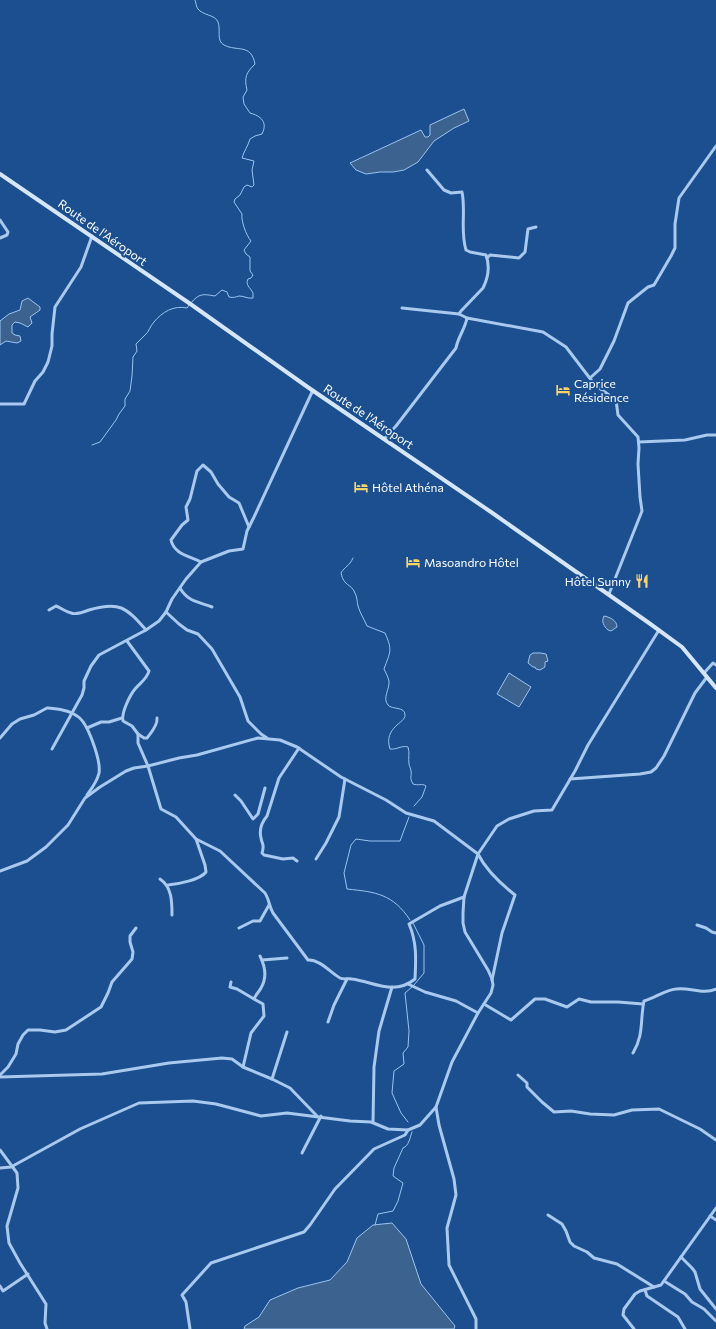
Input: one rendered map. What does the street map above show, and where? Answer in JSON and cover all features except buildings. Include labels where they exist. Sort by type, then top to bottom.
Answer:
[{"type":"main road","name":"Route de l'Aéroport","points":[[0,174],[92,236],[313,390],[385,437],[609,594],[682,647],[716,688]]},
{"type":"street","points":[[590,378],[600,369],[614,341],[628,303],[648,287],[654,285],[671,256],[675,248],[679,198],[716,146]]},
{"type":"street","points":[[428,170],[444,190],[451,194],[462,192],[464,201],[463,212],[466,250],[486,255],[488,258]]},
{"type":"street","points":[[0,220],[8,232],[7,235],[0,238]]},
{"type":"street","points":[[488,258],[490,255],[520,258],[525,252],[528,229],[536,227]]},
{"type":"street","points":[[0,404],[24,404],[36,381],[43,372],[48,362],[52,346],[55,307],[81,268],[92,236]]},
{"type":"street","points":[[459,314],[486,283],[488,258]]},
{"type":"street","points":[[402,308],[459,314],[467,318],[543,332],[566,347],[595,385],[616,400],[618,415],[638,436],[638,464],[642,511],[609,594]]},
{"type":"street","points":[[385,437],[396,426],[456,348],[458,339],[465,327],[467,318]]},
{"type":"street","points":[[52,749],[82,695],[84,681],[91,666],[99,655],[127,641],[159,621],[166,612],[172,598],[201,562],[229,551],[243,549],[248,529],[313,390]]},
{"type":"street","points":[[639,442],[685,440],[716,434]]},
{"type":"street","points":[[201,562],[175,550],[171,540],[182,525],[188,520],[186,507],[190,499],[197,470],[203,465],[211,472],[218,484],[229,497],[239,503],[248,529]]},
{"type":"street","points":[[180,588],[189,599],[212,607]]},
{"type":"street","points":[[49,610],[56,606],[71,614],[102,607],[122,607],[134,616],[146,630]]},
{"type":"street","points":[[166,612],[187,630],[198,634],[212,649],[240,698],[248,720],[260,734],[268,739]]},
{"type":"street","points":[[0,1168],[11,1167],[80,1129],[138,1103],[193,1101],[216,1104],[261,1116],[286,1113],[319,1116],[373,1122],[388,1129],[408,1130],[420,1125],[436,1107],[452,1062],[478,1013],[491,993],[493,985],[488,970],[465,932],[463,913],[464,897],[478,854],[498,826],[509,818],[534,812],[552,810],[588,745],[659,630]]},
{"type":"street","points":[[87,728],[101,722],[113,721],[122,718],[135,689],[148,676],[150,671],[127,641]]},
{"type":"street","points":[[704,673],[715,664],[716,660]]},
{"type":"street","points":[[570,779],[651,772],[656,768],[664,756],[695,693],[707,677]]},
{"type":"street","points":[[0,738],[12,724],[20,719],[34,716],[47,708],[72,714],[82,720],[91,736],[99,772],[95,783],[68,825],[46,847],[26,861],[0,872]]},
{"type":"street","points":[[122,718],[123,721],[132,726],[138,734],[144,738],[147,738],[155,727],[158,721],[157,718]]},
{"type":"street","points":[[138,734],[138,743],[148,766],[161,809],[176,817],[196,839],[220,851],[265,893],[273,913],[308,960],[315,961],[342,979],[351,979],[378,986],[400,987],[408,984],[415,979],[416,954],[413,932],[409,924],[440,906],[464,897]]},
{"type":"street","points":[[85,798],[126,771],[134,768],[197,755],[258,738],[280,740],[299,748],[345,779],[386,800],[406,813],[434,821],[478,854],[482,862],[489,870],[515,895],[502,933],[492,980]]},
{"type":"street","points":[[297,861],[293,858],[264,855],[262,853],[264,842],[261,839],[262,826],[267,816],[279,778],[299,748]]},
{"type":"street","points":[[316,859],[339,817],[345,779]]},
{"type":"street","points":[[235,795],[253,819],[258,814],[265,788]]},
{"type":"street","points":[[258,814],[264,820]]},
{"type":"street","points":[[160,880],[168,885],[191,880],[204,875],[206,872],[205,865],[196,839]]},
{"type":"street","points":[[168,885],[171,898],[172,915]]},
{"type":"street","points":[[239,928],[252,922],[260,921],[269,905]]},
{"type":"street","points":[[698,925],[716,933]]},
{"type":"street","points":[[0,1076],[16,1054],[18,1044],[28,1030],[54,1032],[66,1030],[101,1007],[112,982],[132,959],[133,952],[130,936],[136,928]]},
{"type":"street","points":[[254,999],[256,993],[261,989],[264,983],[265,977],[261,958],[287,958]]},
{"type":"street","points":[[328,1022],[334,1005],[347,979]]},
{"type":"street","points":[[231,982],[230,987],[237,989],[262,1004],[264,1016],[251,1033],[243,1067]]},
{"type":"street","points":[[408,984],[425,992],[456,1001],[478,1013]]},
{"type":"street","points":[[373,1122],[374,1067],[379,1032],[392,987]]},
{"type":"street","points":[[634,1053],[641,1035],[644,1001],[675,989],[684,988],[706,992],[716,989]]},
{"type":"street","points":[[484,1004],[511,1020],[535,999],[545,999],[567,1007],[579,999],[591,1002],[643,1004]]},
{"type":"street","points":[[272,1079],[287,1032]]},
{"type":"street","points":[[0,1076],[102,1074],[169,1063],[222,1058],[232,1059],[243,1067],[290,1088],[319,1116]]},
{"type":"street","points":[[518,1075],[527,1083],[527,1087],[554,1112],[571,1110],[590,1114],[614,1116],[632,1110],[659,1109],[700,1129],[716,1140]]},
{"type":"street","points":[[436,1107],[439,1125],[454,1179],[456,1195],[447,1228],[449,1265],[476,1319],[476,1329]]},
{"type":"street","points":[[302,1153],[319,1116]]},
{"type":"street","points":[[190,1329],[186,1302],[182,1295],[211,1263],[304,1232],[335,1189],[374,1149],[406,1135],[408,1130]]},
{"type":"street","points":[[0,1150],[16,1173],[18,1188],[6,1226],[9,1243],[46,1304],[45,1323],[47,1329]]},
{"type":"street","points":[[634,1329],[623,1314],[624,1309],[636,1294],[655,1287],[664,1281],[716,1208]]},
{"type":"street","points":[[548,1214],[562,1224],[570,1242],[574,1246],[587,1252],[594,1258],[609,1261],[622,1267],[655,1287]]},
{"type":"street","points":[[710,1216],[716,1220]]},
{"type":"street","points":[[681,1257],[695,1272],[700,1289],[716,1308]]},
{"type":"street","points":[[0,1286],[3,1291],[28,1274]]},
{"type":"street","points":[[664,1281],[685,1294],[692,1302],[704,1309],[716,1321]]},
{"type":"street","points":[[645,1290],[647,1296],[678,1317],[684,1329]]},
{"type":"water","points":[[464,109],[469,121],[454,128],[434,141],[418,162],[404,170],[366,174],[356,170],[350,163],[421,130],[425,137],[428,137],[430,135],[430,125]]},
{"type":"water","points":[[28,298],[40,307],[40,310],[30,317],[32,323],[28,327],[15,322],[12,325],[12,333],[20,336],[21,341],[17,343],[6,341],[0,345],[0,321],[9,314],[20,310],[22,301]]},
{"type":"water","points":[[604,616],[614,621],[617,627],[611,631],[608,630],[603,624]]},
{"type":"water","points":[[533,653],[546,654],[548,661],[545,662],[545,667],[540,670],[528,663],[530,655]]},
{"type":"water","points":[[509,673],[531,687],[519,707],[497,694]]},
{"type":"water","points":[[392,1223],[406,1239],[421,1284],[455,1326],[454,1329],[244,1329],[245,1326],[259,1317],[270,1300],[298,1288],[330,1280],[347,1262],[357,1238],[373,1225]]},
{"type":"waterway","points":[[191,303],[196,297],[204,295],[215,296],[222,290],[227,292],[229,297],[243,296],[253,298],[253,293],[247,283],[248,279],[253,275],[250,271],[250,257],[244,250],[251,241],[244,228],[242,214],[234,202],[244,187],[247,185],[252,187],[254,185],[252,170],[254,161],[242,158],[250,139],[262,134],[264,130],[264,123],[262,120],[250,113],[244,104],[243,97],[247,90],[246,76],[255,64],[253,57],[250,53],[243,49],[224,45],[219,38],[219,25],[217,20],[200,11],[195,0]]},
{"type":"waterway","points":[[92,445],[100,442],[125,406],[125,399],[130,391],[133,357],[137,351],[136,344],[161,315],[173,308],[187,308],[189,305]]},
{"type":"waterway","points":[[353,558],[341,573],[342,577],[355,593],[359,609],[367,626],[385,633],[390,648],[384,669],[389,681],[386,702],[390,706],[403,710],[405,715],[402,721],[392,731],[389,742],[390,749],[408,747],[412,782],[413,784],[426,786],[422,797],[414,806]]},
{"type":"waterway","points":[[409,817],[400,841],[370,841],[356,839],[351,845],[344,873],[347,889],[367,891],[383,896],[404,911],[410,920]]},
{"type":"waterway","points":[[413,923],[424,945],[424,973],[414,985]]},
{"type":"waterway","points":[[408,1122],[401,1113],[392,1093],[394,1071],[404,1064],[403,1053],[408,1047],[409,1031],[405,993],[412,987]]},
{"type":"waterway","points":[[375,1225],[378,1214],[393,1211],[398,1201],[403,1183],[393,1176],[394,1168],[403,1148],[408,1143],[412,1132]]},
{"type":"place","name":"Caprice Résidence","points":[[563,390]]},
{"type":"place","name":"Hôtel Athéna","points":[[361,487]]},
{"type":"place","name":"Masoandro Hôtel","points":[[413,562]]},
{"type":"place","name":"Hôtel Sunny","points":[[642,581]]}]
